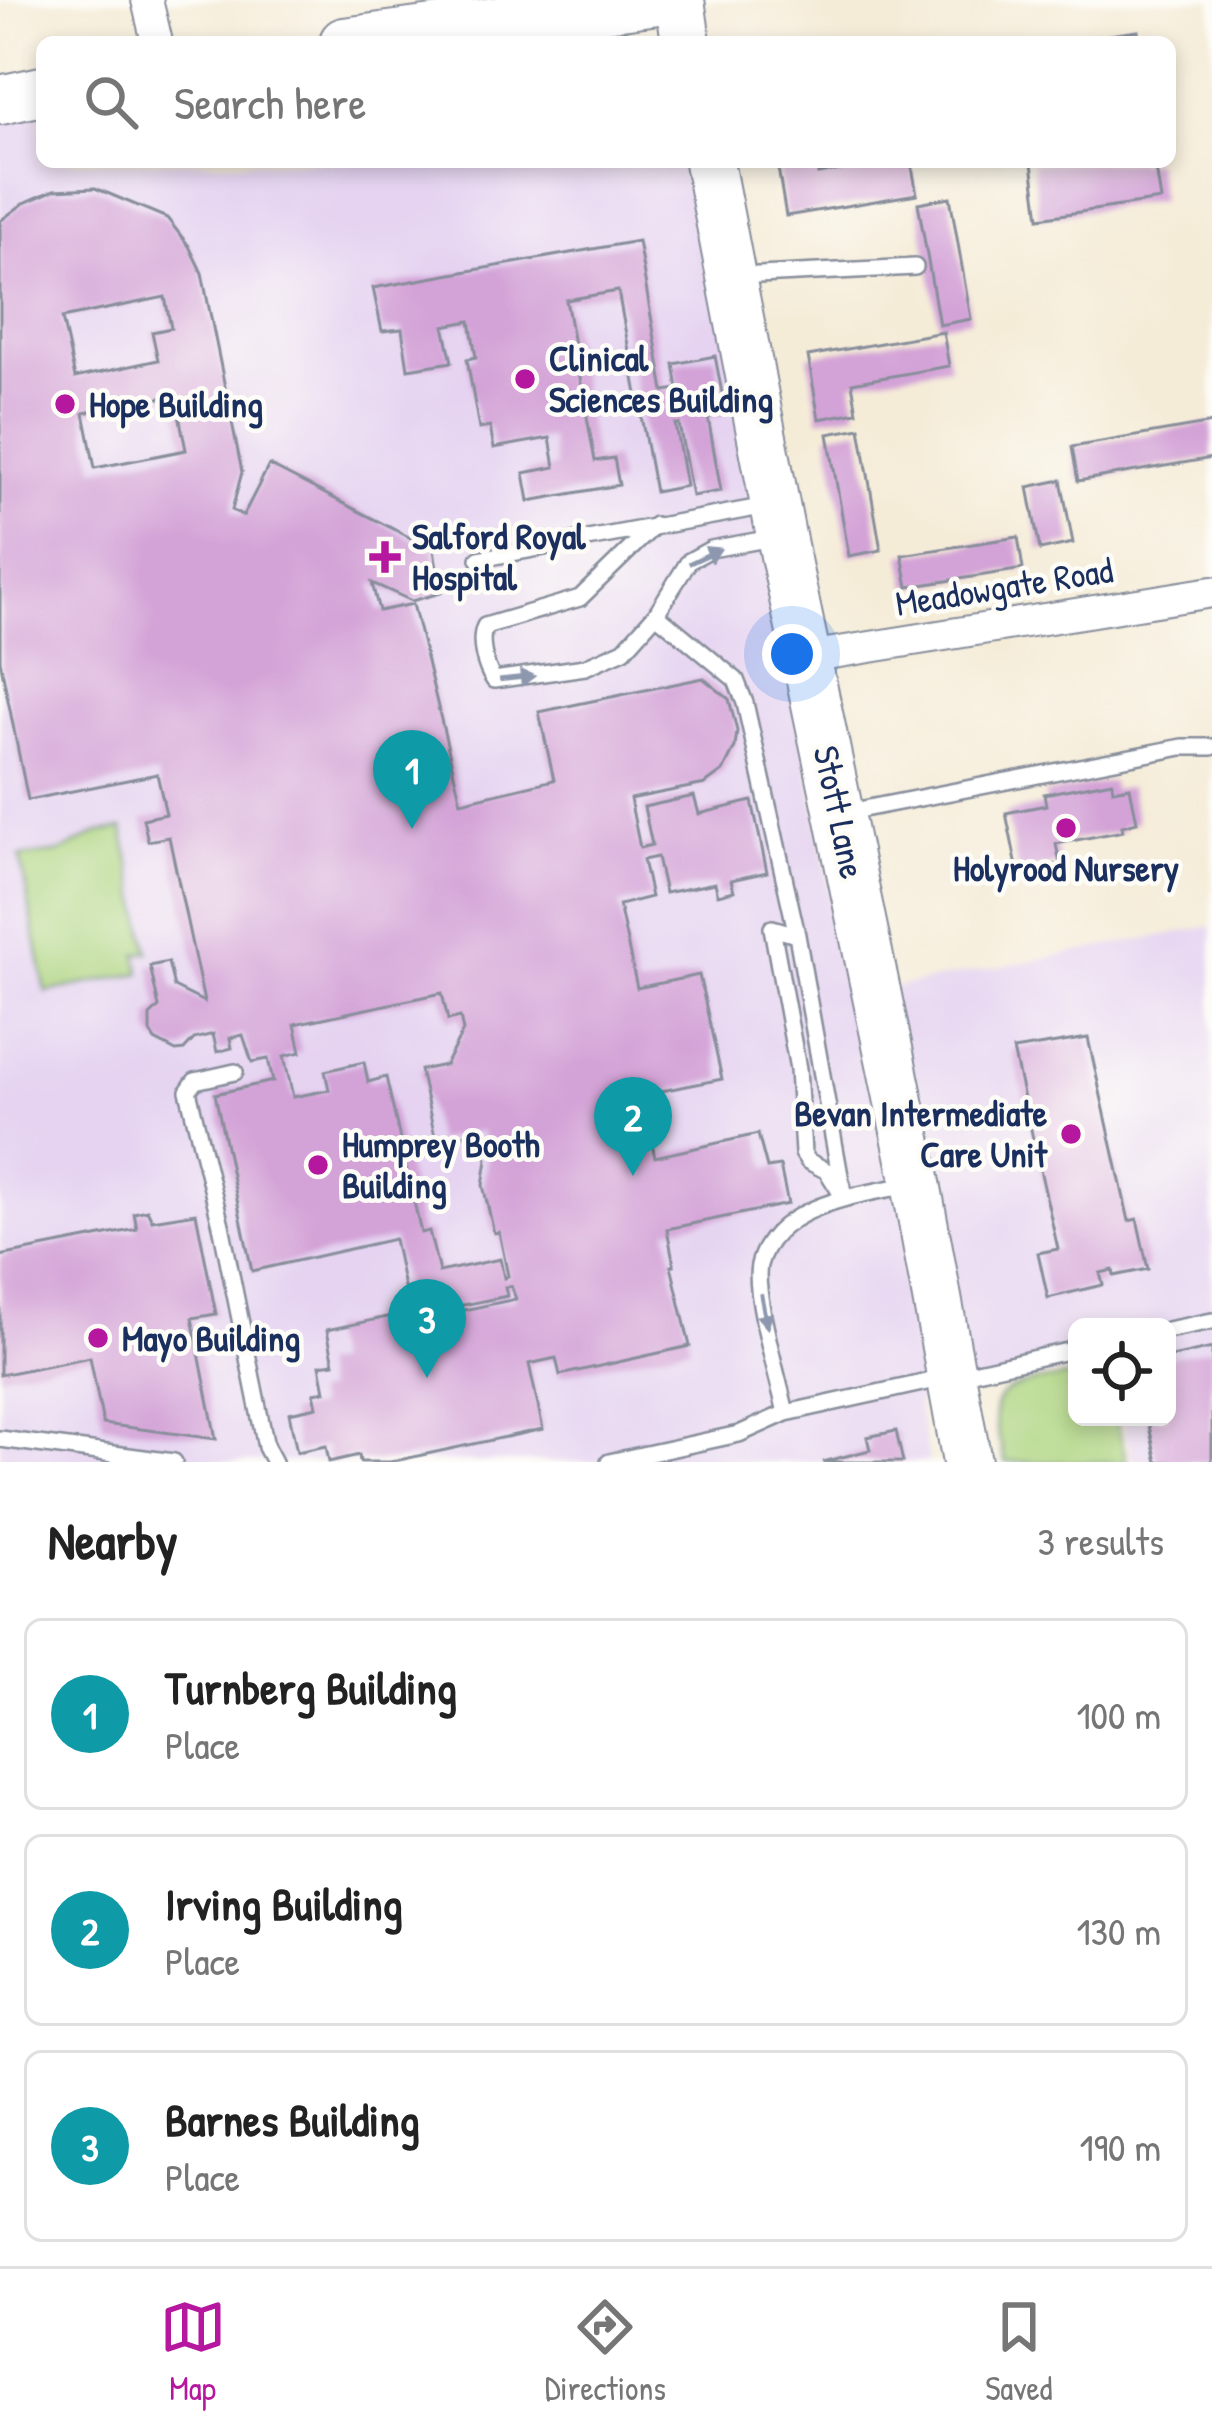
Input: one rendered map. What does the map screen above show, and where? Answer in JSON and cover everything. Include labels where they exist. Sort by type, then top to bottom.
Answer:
[{"type":"main road","points":[[389,36],[658,0]]},
{"type":"main road","points":[[680,0],[685,36]]},
{"type":"main road","points":[[493,22],[544,36]]},
{"type":"main road","points":[[0,100],[36,92]]},
{"type":"main road","points":[[692,168],[721,220]]},
{"type":"main road","name":"Stott Lane","points":[[710,168],[916,1183],[967,1462]]},
{"type":"street","points":[[147,0],[156,36]]},
{"type":"street","name":"Meadowgate Road","points":[[808,657],[1212,592]]},
{"type":"lane","points":[[732,276],[915,267]]},
{"type":"lane","points":[[479,559],[655,525],[778,520]]},
{"type":"lane","points":[[655,525],[580,598],[485,626],[488,671],[502,682],[585,667],[624,650],[656,614],[689,561],[778,520]]},
{"type":"lane","points":[[656,614],[736,680],[746,703],[797,935],[844,1198]]},
{"type":"lane","points":[[840,814],[1181,747],[1212,747]]},
{"type":"lane","points":[[797,935],[772,928],[798,1069],[799,1134],[808,1161],[827,1171],[844,1198]]},
{"type":"lane","points":[[235,1072],[195,1081],[188,1091],[266,1447],[274,1462]]},
{"type":"lane","points":[[786,1413],[761,1296],[760,1262],[781,1229],[793,1220],[844,1198],[916,1183]]},
{"type":"lane","points":[[1176,1328],[1212,1321]]},
{"type":"lane","points":[[609,1462],[739,1434],[786,1413],[1068,1351]]},
{"type":"lane","points":[[0,1439],[174,1462]]},
{"type":"shaded area","name":"Salford Royal Hospital","points":[[36,95],[36,168],[689,168],[702,189],[849,996],[1212,926],[1212,1462],[1133,1462],[1124,1426],[1176,1426],[1176,1318],[1068,1318],[1068,1371],[917,1402],[929,1462],[0,1462],[0,103]]},
{"type":"green space","points":[[123,829],[149,952],[137,954],[141,973],[46,992],[20,857],[61,852],[99,832]]},
{"type":"green space","points":[[1068,1376],[1068,1426],[1118,1426],[1127,1462],[1005,1462],[996,1404],[1009,1390]]},
{"type":"building","points":[[1138,31],[1138,36],[1101,36]]},
{"type":"building","points":[[778,168],[817,168],[818,174],[852,168],[912,168],[917,194],[786,216]]},
{"type":"building","points":[[1033,168],[1156,168],[1161,200],[1039,218]]},
{"type":"building","points":[[95,188],[167,218],[189,246],[202,273],[242,472],[232,510],[243,516],[269,465],[434,550],[441,593],[412,601],[372,583],[379,611],[413,604],[461,802],[554,780],[539,712],[703,678],[729,699],[737,731],[723,771],[705,784],[630,799],[640,848],[652,845],[644,807],[694,796],[699,814],[752,801],[767,872],[731,880],[734,891],[718,895],[715,883],[665,893],[657,857],[643,860],[651,897],[619,905],[637,988],[699,975],[722,1079],[641,1095],[655,1157],[758,1134],[767,1168],[780,1166],[788,1204],[667,1229],[690,1346],[560,1375],[556,1358],[529,1364],[543,1429],[390,1462],[360,1462],[359,1455],[329,1462],[326,1446],[297,1452],[289,1413],[317,1407],[314,1393],[325,1391],[320,1365],[334,1363],[327,1330],[401,1314],[403,1323],[516,1299],[511,1286],[505,1287],[507,1296],[410,1316],[394,1239],[252,1271],[215,1094],[273,1081],[268,1059],[252,1062],[243,1035],[230,1038],[232,1048],[217,1052],[213,1034],[176,1051],[150,1032],[150,1016],[159,1007],[150,966],[168,962],[174,987],[204,1002],[169,837],[148,841],[143,819],[166,814],[157,774],[28,800],[0,660],[0,221],[24,203],[54,190]],"holes":[[[165,297],[171,328],[152,332],[158,360],[75,378],[62,318]],[[175,395],[186,450],[95,468],[84,413]],[[442,993],[448,1020],[460,1017],[463,1031],[445,1065],[420,1070],[436,1141],[481,1131],[487,1160],[483,1185],[508,1276],[504,1278],[500,1259],[439,1272],[429,1231],[421,1233],[386,1077],[368,1082],[364,1062],[325,1071],[329,1090],[293,1097],[284,1056],[301,1052],[295,1024]]]},
{"type":"building","points":[[950,197],[971,319],[939,325],[918,203]]},
{"type":"building","name":"Clinical Sciences Building","points":[[638,241],[664,391],[678,389],[674,364],[715,356],[726,414],[708,417],[721,491],[692,496],[679,424],[675,424],[686,486],[655,492],[618,291],[566,300],[595,461],[614,458],[619,485],[529,501],[524,473],[555,467],[550,438],[494,448],[490,427],[479,429],[467,359],[476,357],[470,321],[444,326],[452,362],[408,369],[402,329],[382,331],[373,288]]},
{"type":"building","points":[[943,332],[949,366],[852,383],[857,412],[819,419],[808,356]]},
{"type":"building","points":[[1212,423],[1212,458],[1078,481],[1072,447]]},
{"type":"building","points":[[860,428],[881,550],[849,556],[828,434]]},
{"type":"building","points":[[1061,480],[1073,543],[1040,550],[1028,487]]},
{"type":"building","points":[[1018,537],[1023,569],[908,587],[902,555]]},
{"type":"building","name":"Holyrood Nursery","points":[[1112,781],[1113,790],[1130,787],[1137,822],[1122,826],[1123,831],[1056,844],[1060,864],[1018,872],[1006,813],[1046,805],[1044,794]]},
{"type":"building","name":"Bevan Intermediate Care Unit","points":[[1088,1038],[1129,1221],[1137,1219],[1148,1269],[1114,1276],[1113,1270],[1100,1273],[1103,1285],[1048,1298],[1038,1253],[1058,1249],[1013,1050]]},
{"type":"building","name":"Mayo Building","points":[[147,1210],[152,1220],[196,1213],[216,1314],[192,1318],[216,1439],[103,1424],[90,1357],[0,1375],[0,1256],[137,1229],[134,1213]]},
{"type":"building","points":[[1212,1348],[1212,1462],[1157,1462],[1149,1426],[1176,1426],[1176,1356]]},
{"type":"building","points":[[896,1431],[903,1462],[823,1462],[870,1450],[867,1437]]},
{"type":"place","name":"Clinical Sciences Building","points":[[525,379]]},
{"type":"place","name":"Hope Building","points":[[65,404]]},
{"type":"place","name":"Salford Royal Hospital","points":[[385,557]]},
{"type":"place","name":"Holyrood Nursery","points":[[1066,828]]},
{"type":"place","name":"Turnberg Building","points":[[412,829]]},
{"type":"place","name":"Bevan Intermediate Care Unit","points":[[1071,1134]]},
{"type":"place","name":"Humprey Booth Building","points":[[318,1165]]},
{"type":"place","name":"Irving Building","points":[[633,1176]]},
{"type":"place","name":"Mayo Building","points":[[98,1338]]},
{"type":"place","name":"Barnes Building","points":[[427,1378]]}]
